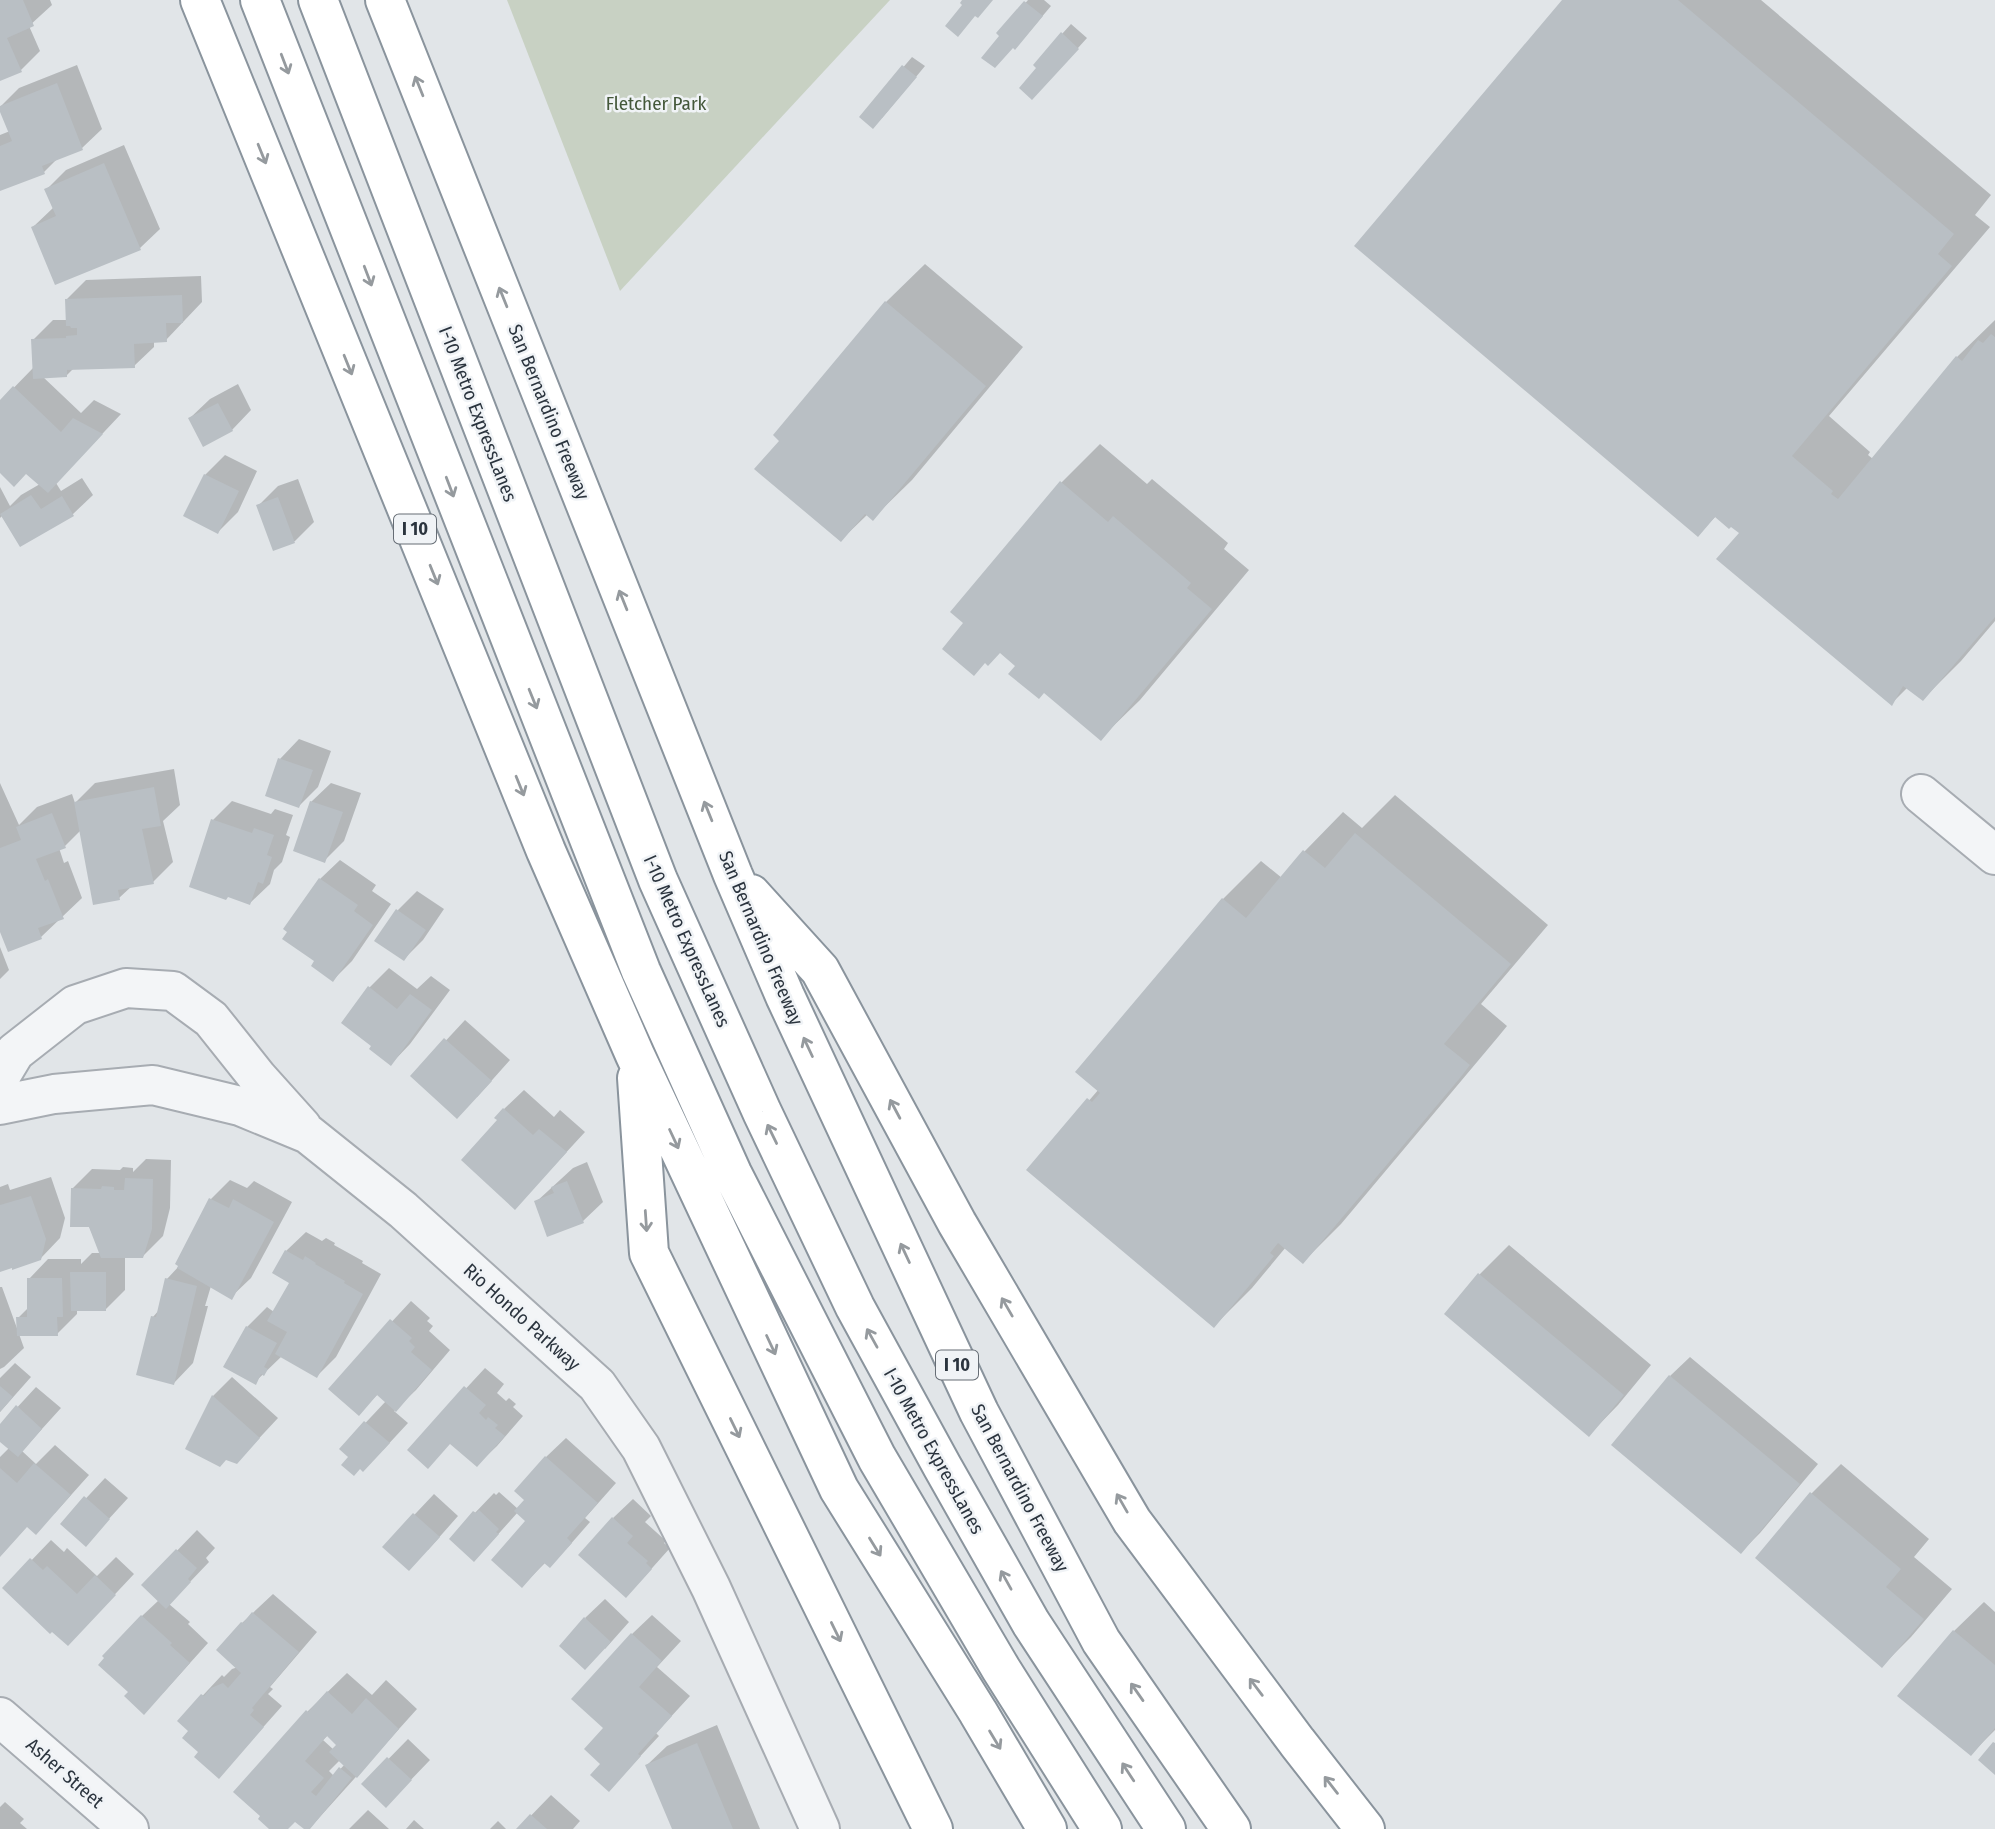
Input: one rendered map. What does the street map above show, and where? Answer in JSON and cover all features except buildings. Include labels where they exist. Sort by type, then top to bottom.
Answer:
[{"type":"highway","name":"I 10","points":[[200,0],[546,851],[635,1055],[839,1489],[978,1712],[1047,1829]]},
{"type":"highway","points":[[260,0],[640,971],[732,1173],[877,1458],[1001,1669],[1102,1829]]},
{"type":"highway","name":"I-10 Metro ExpressLanes","points":[[317,0],[658,880],[762,1112],[855,1307],[942,1466],[1031,1623],[1166,1829]]},
{"type":"highway","name":"San Bernardino Freeway","points":[[385,0],[733,875],[785,996],[979,1412],[1101,1642],[1231,1829]]},
{"type":"highway","points":[[733,875],[820,970],[957,1223],[1132,1521],[1365,1829]]},
{"type":"highway","points":[[635,1055],[649,1253],[933,1829]]},
{"type":"street","points":[[1921,794],[1995,855]]},
{"type":"street","points":[[0,1077],[15,1052],[75,1005],[126,988],[173,991],[211,1019],[258,1078],[308,1134]]},
{"type":"street","name":"Rio Hondo Parkway","points":[[0,1105],[54,1094],[153,1085],[240,1106],[308,1134],[403,1210],[597,1385],[641,1448],[711,1588],[820,1829]]},
{"type":"street","name":"Asher Street","points":[[0,1717],[129,1829]]},
{"type":"green space","name":"Fletcher Park","points":[[507,0],[890,0],[620,291]]}]
